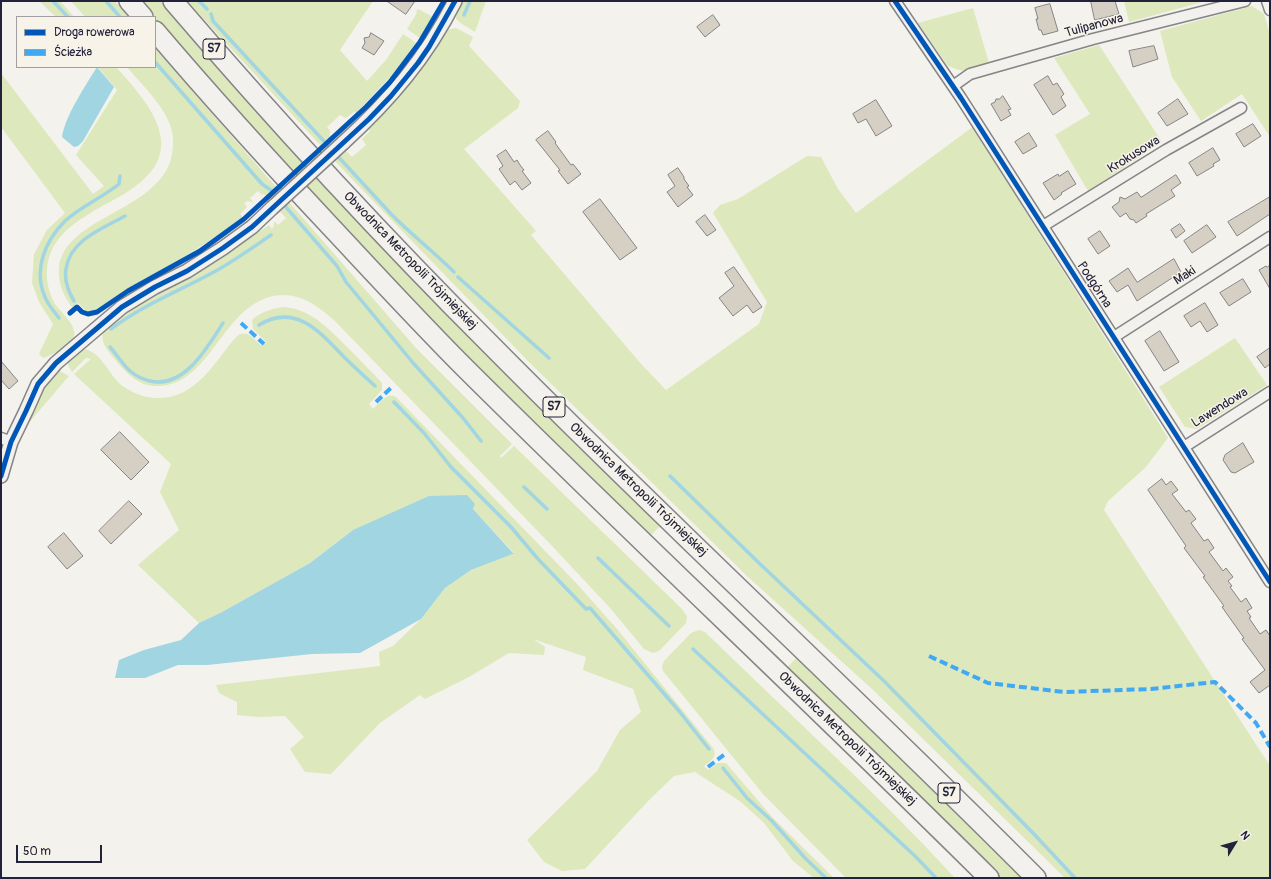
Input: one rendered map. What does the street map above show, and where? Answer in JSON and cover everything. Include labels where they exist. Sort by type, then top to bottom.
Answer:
[{"type":"highway","points":[[129,1],[142,16]]},
{"type":"highway","name":"Obwodnica Metropolii Trójmiejskiej","points":[[173,1],[230,68],[364,214],[492,346],[672,524],[1036,878]]},
{"type":"highway","name":"Obwodnica Metropolii Trójmiejskiej","points":[[156,32],[260,150],[465,368],[643,542],[896,785],[990,878]]},
{"type":"street","points":[[1,476],[6,440],[38,384],[56,363],[122,307],[155,287],[186,271],[223,248],[252,227],[343,143],[391,96],[418,63],[446,20],[455,1]]},
{"type":"street","name":"Podgórna","points":[[895,1],[953,86],[1270,582]]},
{"type":"street","name":"Tulipanowa","points":[[953,86],[970,74],[1093,39],[1245,1]]},
{"type":"street","points":[[1267,1],[1270,10]]},
{"type":"street","name":"Krokusowa","points":[[1043,226],[1166,150],[1241,108]]},
{"type":"street","name":"Maki","points":[[1114,337],[1270,237]]},
{"type":"street","name":"Lawendowa","points":[[1184,446],[1270,392]]},
{"type":"green space","points":[[39,1],[60,1],[73,16],[55,16]]},
{"type":"green space","points":[[71,1],[115,1],[128,16],[84,16]]},
{"type":"green space","points":[[138,1],[162,1],[662,524],[648,538],[421,312],[248,127],[156,22],[156,16],[150,16]]},
{"type":"green space","points":[[187,1],[373,1],[340,50],[367,81],[386,60],[403,34],[416,43],[392,75],[356,113],[354,112],[346,118],[340,115],[327,127],[331,132],[329,134],[352,157],[366,145],[362,139],[370,131],[368,128],[413,80],[447,30],[456,28],[473,37],[469,46],[520,101],[518,108],[464,149],[536,231],[531,235],[642,365],[666,390],[759,324],[767,302],[713,213],[720,205],[738,199],[807,156],[821,157],[838,189],[856,213],[974,126],[1032,222],[1168,438],[1145,468],[1108,501],[1104,510],[1270,766],[1270,878],[1065,878],[871,688],[748,577],[529,362],[348,175]]},
{"type":"green space","points":[[462,1],[486,1],[475,32],[456,19],[457,11]]},
{"type":"green space","points":[[1124,1],[1206,1],[1129,22]]},
{"type":"green space","points":[[1252,6],[1264,14],[1270,34],[1270,137],[1242,94],[1201,121],[1172,77],[1160,31]]},
{"type":"green space","points":[[973,8],[989,63],[962,71],[948,66],[918,23]]},
{"type":"green space","points":[[418,9],[433,17],[420,38],[407,29]]},
{"type":"green space","points":[[1099,45],[1162,142],[1088,191],[1055,135],[1090,114],[1054,58]]},
{"type":"green space","points":[[156,49],[416,348],[512,444],[500,456],[501,458],[514,446],[682,609],[687,616],[686,623],[659,651],[653,653],[644,649],[611,609],[554,548],[335,321],[307,301],[299,297],[282,295],[273,296],[255,303],[228,329],[204,360],[191,373],[177,382],[159,386],[141,383],[127,372],[112,356],[103,341],[103,332],[121,315],[258,229],[260,231],[269,225],[272,229],[274,221],[278,225],[286,218],[264,194],[262,195],[258,191],[250,198],[254,203],[248,201],[244,203],[247,207],[240,214],[242,217],[206,243],[94,311],[86,311],[78,303],[72,307],[66,298],[59,279],[59,268],[65,251],[76,237],[148,191],[162,177],[171,159],[173,149],[172,131],[165,114],[153,97],[128,68],[156,68]]},
{"type":"green space","points":[[99,68],[117,68],[137,91],[155,120],[160,134],[161,149],[156,164],[140,183],[77,222],[59,238],[51,252],[47,265],[48,285],[55,304],[72,325],[74,335],[73,340],[68,346],[43,358],[39,354],[53,324],[39,302],[32,283],[34,254],[47,230],[65,213],[1,127],[1,73],[93,194],[104,186],[76,155],[117,90]]},
{"type":"green space","points":[[283,307],[312,316],[335,335],[382,383],[382,390],[369,404],[373,409],[386,397],[396,397],[578,585],[617,629],[713,748],[715,753],[714,756],[704,766],[708,770],[718,763],[726,763],[773,818],[834,878],[814,878],[793,861],[764,823],[741,802],[695,772],[674,776],[648,801],[585,869],[562,871],[544,862],[527,840],[597,771],[620,730],[641,712],[633,689],[583,670],[586,657],[533,639],[545,647],[544,655],[509,653],[469,677],[425,699],[420,695],[380,723],[331,774],[305,772],[290,749],[304,737],[285,716],[258,717],[237,715],[237,702],[219,693],[216,685],[380,666],[379,652],[393,646],[421,619],[445,588],[471,570],[514,553],[473,509],[475,504],[353,530],[310,563],[222,612],[199,623],[138,565],[179,530],[160,492],[171,464],[74,374],[91,359],[86,358],[72,372],[68,365],[68,359],[81,349],[88,350],[99,357],[120,384],[128,390],[147,397],[168,397],[187,390],[204,377],[240,334],[244,333],[250,335],[262,346],[266,342],[253,329],[252,320],[266,311]]},
{"type":"green space","points":[[1235,338],[1267,385],[1197,429],[1185,427],[1159,387]]},
{"type":"green space","points":[[58,370],[69,376],[27,425],[43,387]]},
{"type":"green space","points":[[699,630],[705,632],[832,754],[925,846],[955,878],[846,878],[763,794],[663,671],[662,666],[664,661],[691,633]]},
{"type":"green space","points":[[798,656],[1026,878],[999,878],[785,670]]},
{"type":"water","points":[[96,68],[114,87],[83,141],[78,146],[74,147],[62,137],[67,120],[76,101]]},
{"type":"water","points":[[467,495],[475,504],[473,509],[513,553],[515,553],[471,570],[445,588],[421,619],[360,653],[312,654],[207,665],[178,665],[145,678],[115,678],[119,660],[144,650],[181,640],[199,623],[222,612],[310,563],[353,530],[429,496]]},
{"type":"building","points":[[387,1],[415,1],[406,14]]},
{"type":"building","points":[[1091,1],[1115,1],[1119,14],[1095,20]]},
{"type":"building","points":[[1050,4],[1058,31],[1043,35],[1041,30],[1039,30],[1035,8]]},
{"type":"building","points":[[713,15],[720,25],[705,37],[697,27]]},
{"type":"building","points":[[371,33],[384,41],[374,55],[362,48],[365,43],[364,38],[369,37]]},
{"type":"building","points":[[1154,46],[1158,59],[1133,67],[1129,51]]},
{"type":"building","points":[[1048,76],[1053,85],[1057,83],[1064,94],[1061,97],[1066,106],[1053,115],[1034,85]]},
{"type":"building","points":[[1003,96],[1011,109],[1008,110],[1011,115],[1001,121],[991,104],[995,102],[996,99]]},
{"type":"building","points":[[1178,99],[1188,114],[1167,126],[1158,113]]},
{"type":"building","points":[[876,100],[892,126],[876,136],[866,119],[858,123],[853,114]]},
{"type":"building","points":[[1253,124],[1261,136],[1244,147],[1236,134]]},
{"type":"building","points":[[548,131],[571,165],[573,164],[581,174],[568,184],[558,171],[560,170],[536,140]]},
{"type":"building","points":[[1029,133],[1037,146],[1023,154],[1015,142]]},
{"type":"building","points":[[1213,148],[1220,160],[1213,164],[1214,166],[1197,176],[1189,163]]},
{"type":"building","points":[[506,150],[514,162],[517,160],[524,170],[522,171],[531,183],[522,190],[515,181],[510,185],[499,169],[503,166],[497,156]]},
{"type":"building","points":[[678,168],[689,186],[687,187],[693,195],[678,207],[667,192],[675,186],[668,175]]},
{"type":"building","points":[[1068,171],[1076,184],[1061,193],[1062,194],[1054,200],[1043,183],[1058,174],[1059,176]]},
{"type":"building","points":[[1176,175],[1181,183],[1171,190],[1175,196],[1146,214],[1147,216],[1136,223],[1134,220],[1130,219],[1126,213],[1120,217],[1112,207],[1119,202],[1120,197],[1125,199],[1137,192],[1141,197]]},
{"type":"building","points":[[1270,197],[1270,214],[1237,236],[1228,222]]},
{"type":"building","points":[[600,199],[637,248],[620,260],[583,212]]},
{"type":"building","points":[[705,215],[716,230],[707,236],[696,222]]},
{"type":"building","points":[[1180,224],[1185,231],[1176,238],[1171,230]]},
{"type":"building","points":[[1207,225],[1216,237],[1192,253],[1184,241]]},
{"type":"building","points":[[1100,231],[1110,246],[1098,254],[1088,239]]},
{"type":"building","points":[[1174,259],[1181,272],[1137,301],[1128,285],[1117,292],[1109,281],[1128,268],[1137,282]]},
{"type":"building","points":[[1270,265],[1270,289],[1259,270]]},
{"type":"building","points":[[734,267],[762,307],[753,313],[747,305],[733,316],[719,298],[734,286],[725,273]]},
{"type":"building","points":[[1243,279],[1251,292],[1229,306],[1220,293]]},
{"type":"building","points":[[1205,303],[1218,325],[1207,332],[1200,321],[1191,327],[1184,316]]},
{"type":"building","points":[[1160,331],[1179,362],[1164,371],[1145,341]]},
{"type":"building","points":[[1270,348],[1270,364],[1265,368],[1257,357]]},
{"type":"building","points":[[1,361],[18,381],[9,389],[1,380]]},
{"type":"building","points":[[120,432],[149,462],[131,480],[101,450]]},
{"type":"building","points":[[1243,443],[1254,462],[1235,473],[1231,472],[1223,460],[1225,455]]},
{"type":"building","points":[[1162,479],[1166,485],[1171,481],[1178,490],[1172,494],[1186,512],[1189,510],[1196,519],[1191,523],[1204,541],[1208,539],[1214,548],[1209,552],[1223,571],[1226,568],[1233,577],[1228,581],[1232,586],[1230,587],[1241,602],[1246,598],[1252,608],[1247,611],[1251,617],[1249,618],[1260,634],[1266,630],[1270,636],[1270,685],[1259,693],[1250,682],[1265,670],[1242,639],[1244,638],[1222,607],[1224,606],[1203,577],[1205,576],[1184,548],[1186,546],[1148,490]]},
{"type":"building","points":[[129,501],[142,514],[111,544],[99,531]]},
{"type":"building","points":[[64,533],[83,556],[67,569],[48,547]]},
{"type":"waterway","points":[[53,1],[67,16]]},
{"type":"waterway","points":[[106,1],[119,16]]},
{"type":"waterway","points":[[199,1],[207,9]]},
{"type":"waterway","points":[[464,15],[470,1]]},
{"type":"waterway","points":[[211,14],[213,21],[392,215],[454,272]]},
{"type":"waterway","points":[[156,63],[262,184],[272,191],[337,266],[346,282],[414,364],[463,418],[481,441]]},
{"type":"waterway","points":[[59,318],[48,303],[42,287],[40,277],[43,256],[52,238],[65,221],[119,184],[120,176]]},
{"type":"waterway","points":[[74,301],[67,286],[66,278],[66,269],[74,250],[88,236],[125,216]]},
{"type":"waterway","points":[[111,329],[148,305],[221,268],[271,235]]},
{"type":"waterway","points":[[458,277],[549,358]]},
{"type":"waterway","points":[[259,325],[272,319],[284,317],[306,323],[325,338],[375,386]]},
{"type":"waterway","points":[[110,347],[130,371],[150,381],[162,382],[174,379],[184,373],[210,344],[223,323]]},
{"type":"waterway","points":[[394,402],[424,433],[451,467],[511,527],[538,559],[586,609],[590,608],[679,711],[709,749]]},
{"type":"waterway","points":[[670,476],[759,563],[884,681],[1075,878]]},
{"type":"waterway","points":[[524,487],[547,509]]},
{"type":"waterway","points":[[598,558],[669,626]]},
{"type":"waterway","points":[[693,649],[916,857],[936,878]]},
{"type":"waterway","points":[[723,768],[747,798],[772,821],[806,859],[826,878]]},
{"type":"marked path","points":[[241,323],[264,344]]},
{"type":"marked path","points":[[376,402],[392,387]]},
{"type":"marked path","points":[[929,656],[988,683],[1064,692],[1151,689],[1215,682],[1256,723],[1270,747]]},
{"type":"marked path","points":[[708,767],[725,754]]},
{"type":"cycle path","points":[[70,313],[77,307],[82,312],[88,314],[97,312],[128,291],[200,251],[244,219],[366,107],[390,82],[420,42],[444,1]]},
{"type":"cycle path","points":[[1,476],[11,442],[38,384],[56,363],[122,307],[155,287],[187,271],[252,227],[369,119],[391,96],[429,47],[455,1]]},
{"type":"cycle path","points":[[895,1],[961,98],[1270,582]]}]
